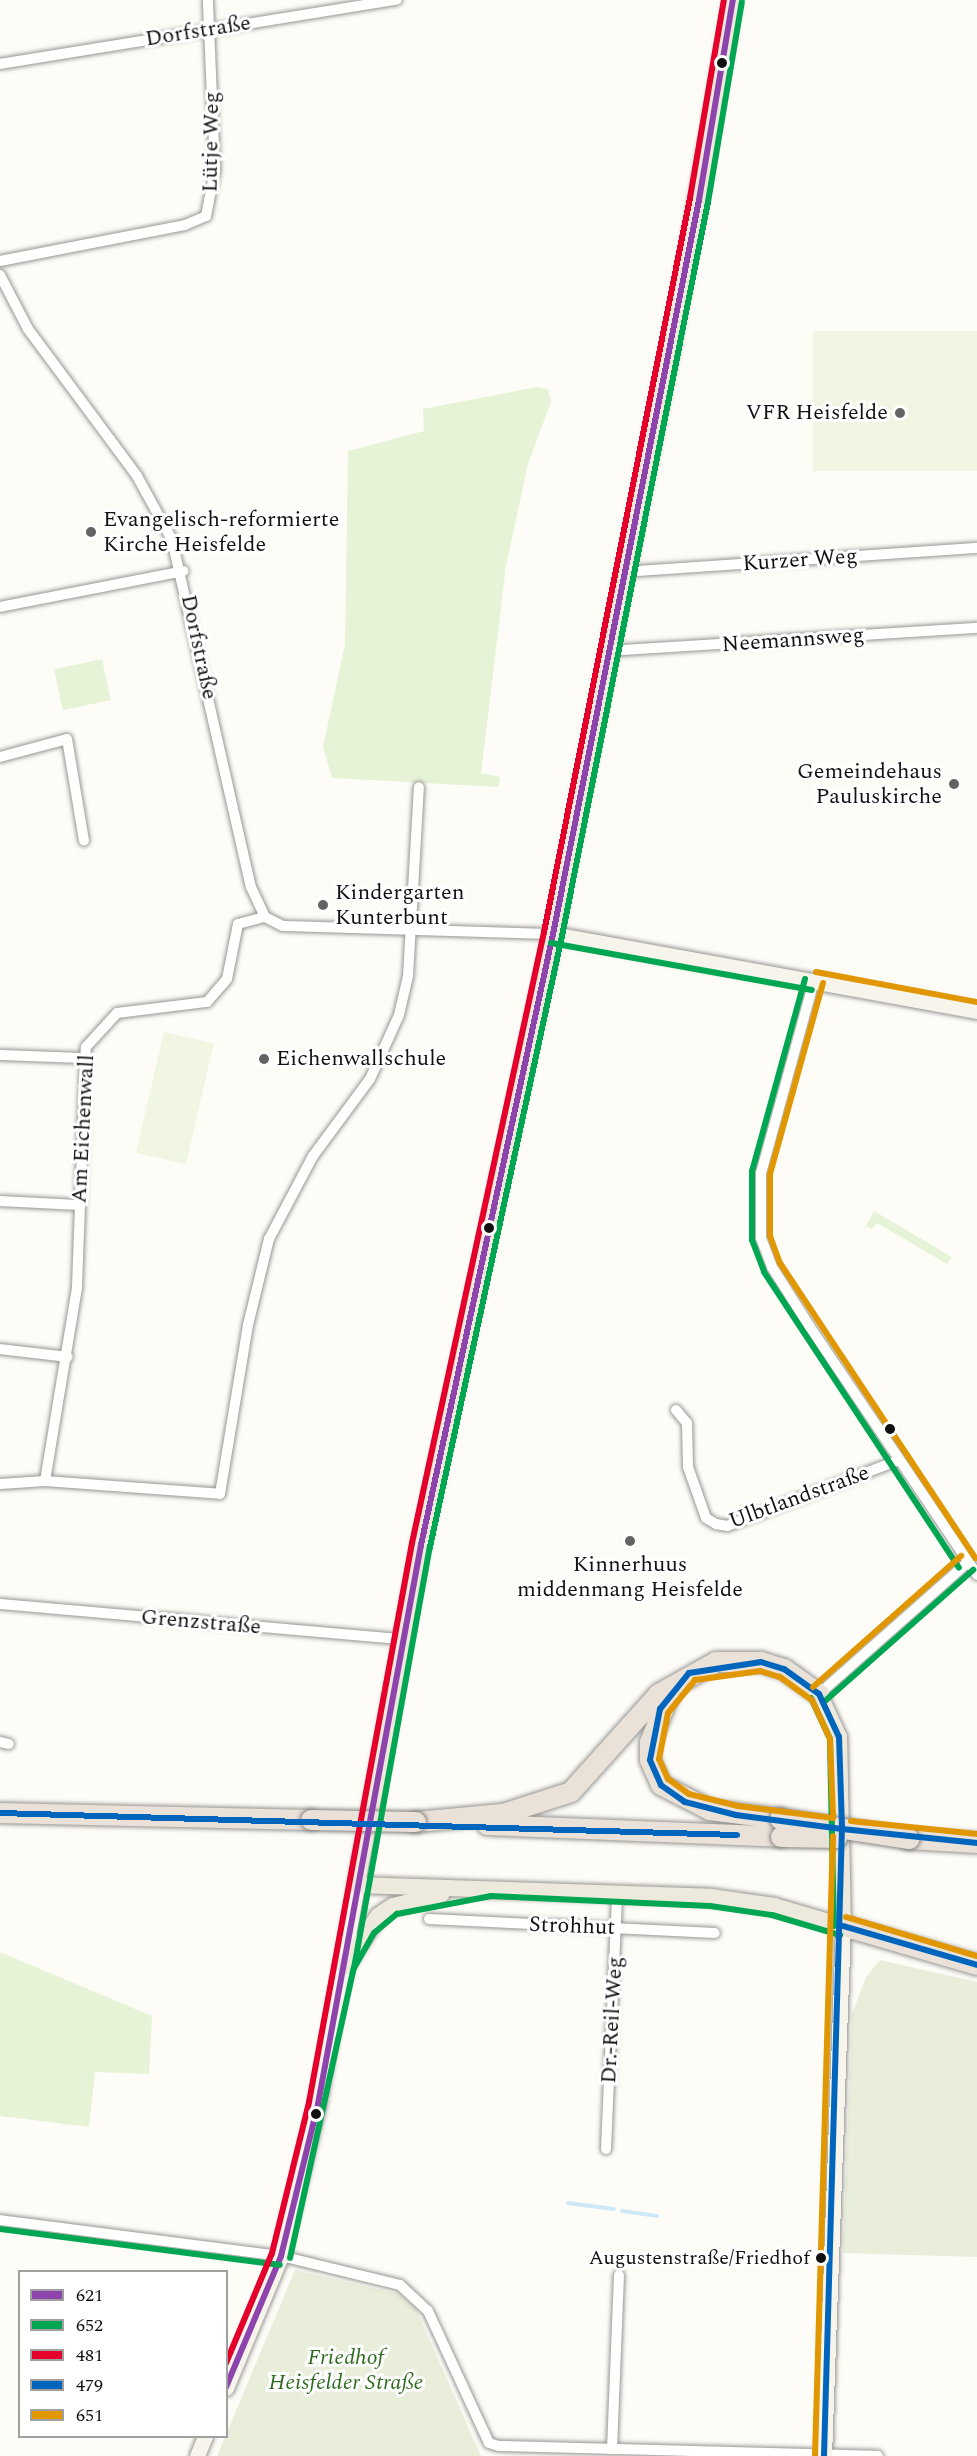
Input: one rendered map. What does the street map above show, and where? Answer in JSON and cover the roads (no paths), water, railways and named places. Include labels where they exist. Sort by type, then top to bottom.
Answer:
[{"type":"highway","points":[[416,1822],[503,1814],[571,1792],[659,1694],[689,1674],[716,1662],[761,1662],[784,1669],[819,1694]]},
{"type":"highway","points":[[689,1674],[660,1709],[653,1726],[650,1760],[661,1785],[685,1802],[780,1828]]},
{"type":"highway","points":[[0,1813],[780,1828],[977,1843]]},
{"type":"highway","points":[[843,1926],[977,1965]]},
{"type":"main road","points":[[357,1885],[402,1639],[553,934],[734,0]]},
{"type":"main road","points":[[819,1694],[839,1737],[843,1926]]},
{"type":"main road","name":"Strohhut","points":[[357,1885],[617,1892],[742,1901],[843,1926]]},
{"type":"main road","points":[[345,1966],[368,1927],[393,1906],[490,1887]]},
{"type":"street","name":"Lütje Weg","points":[[0,261],[185,225],[206,216],[215,170],[208,0]]},
{"type":"street","name":"Dorfstraße","points":[[0,64],[210,28],[397,0]]},
{"type":"street","name":"Dorfstraße","points":[[0,275],[67,388],[162,516],[183,572],[251,887],[265,917]]},
{"type":"street","name":"Kurzer Weg","points":[[624,572],[977,548]]},
{"type":"street","points":[[0,607],[183,572]]},
{"type":"street","name":"Neemannsweg","points":[[608,651],[977,628]]},
{"type":"street","points":[[0,757],[67,739],[84,841]]},
{"type":"street","points":[[0,1484],[45,1480],[220,1494],[248,1325],[269,1239],[313,1156],[351,1108],[389,1042],[408,976],[419,787]]},
{"type":"street","points":[[265,917],[283,926],[553,934],[977,1011]]},
{"type":"street","name":"Am Eichenwall","points":[[45,1480],[68,1357],[77,1287],[83,1058],[93,1033],[117,1013],[207,1002],[227,979],[238,924],[265,917]]},
{"type":"street","points":[[814,981],[761,1173],[761,1238],[772,1267],[977,1575]]},
{"type":"street","points":[[0,1055],[83,1058]]},
{"type":"street","points":[[0,1201],[78,1205]]},
{"type":"street","points":[[0,1349],[68,1357]]},
{"type":"street","name":"Ulbtlandstraße","points":[[676,1410],[687,1423],[688,1467],[706,1518],[716,1524],[727,1526],[899,1460]]},
{"type":"street","points":[[819,1694],[967,1563]]},
{"type":"street","name":"Grenzstraße","points":[[0,1604],[402,1639]]},
{"type":"street","points":[[228,2383],[281,2256],[345,1966],[357,1885]]},
{"type":"street","name":"Dr.-Reil-Weg","points":[[606,2149],[617,1892]]},
{"type":"street","name":"Strohhut","points":[[429,1919],[715,1933]]},
{"type":"street","points":[[824,2455],[843,1926]]},
{"type":"street","points":[[0,2220],[281,2256],[400,2285],[418,2298],[489,2443],[612,2449],[878,2456]]},
{"type":"street","points":[[612,2449],[619,2275]]},
{"type":"street","points":[[197,2456],[204,2438]]},
{"type":"waterway","points":[[568,2203],[614,2209]]},
{"type":"waterway","points":[[622,2211],[657,2216]]},
{"type":"place","name":"VFR Heisfelde","points":[[900,413]]},
{"type":"place","name":"Evangelisch-reformierte Kirche Heisfelde","points":[[91,532]]},
{"type":"place","name":"Gemeindehaus Pauluskirche","points":[[954,784]]},
{"type":"place","name":"Kindergarten Kunterbunt","points":[[323,905]]},
{"type":"place","name":"Eichenwallschule","points":[[264,1059]]},
{"type":"place","name":"Kinnerhuus middenmang Heisfelde","points":[[630,1541]]},
{"type":"place","name":"Augustenstraße/Friedhof","points":[[821,2258]]},
{"type":"park label","name":"Friedhof Heisfelder Straße","points":[[346,2370]]}]
